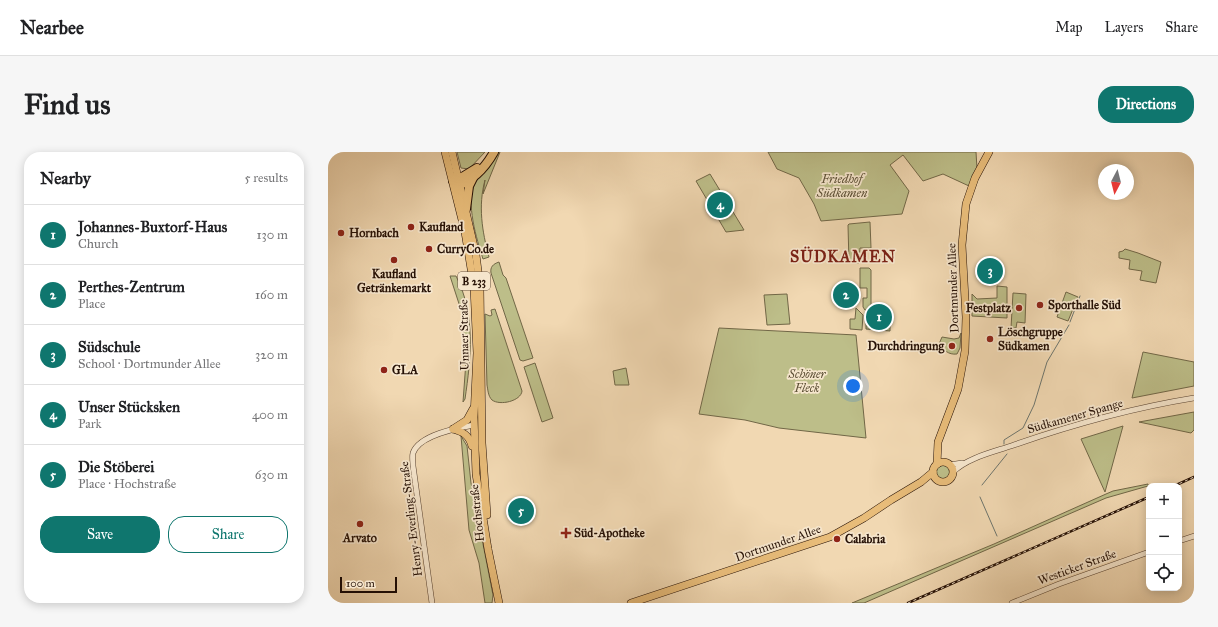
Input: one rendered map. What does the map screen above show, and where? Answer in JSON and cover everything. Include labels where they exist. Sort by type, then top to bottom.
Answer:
[{"type":"highway","points":[[457,183],[480,165],[490,152]]},
{"type":"highway","points":[[466,209],[469,186],[473,178],[486,165],[494,152]]},
{"type":"highway","points":[[457,183],[473,178]]},
{"type":"main road","name":"Unnaer Straße","points":[[445,152],[466,209],[476,255],[480,287],[482,443]]},
{"type":"main road","name":"Unnaer Straße","points":[[452,152],[474,287],[477,353],[474,408],[475,454]]},
{"type":"main road","name":"Dortmunder Allee","points":[[946,466],[938,448],[939,438],[958,389],[965,351],[966,317],[962,245],[966,204],[978,172],[989,152]]},
{"type":"main road","points":[[453,429],[467,420],[474,408]]},
{"type":"main road","points":[[474,425],[482,425]]},
{"type":"main road","points":[[453,429],[468,436],[475,454]]},
{"type":"main road","name":"Hochstraße","points":[[482,443],[486,508],[503,603]]},
{"type":"main road","name":"Hochstraße","points":[[475,454],[482,514],[499,603]]},
{"type":"main road","points":[[946,466],[951,477],[948,480],[942,481],[935,475],[946,466]]},
{"type":"main road","name":"Dortmunder Allee","points":[[631,603],[830,537],[855,524],[891,500],[935,475]]},
{"type":"street","name":"Südkamener Spange","points":[[946,466],[965,463],[999,450],[1067,428],[1118,414],[1194,398]]},
{"type":"street","name":"Henry-Everling-Straße","points":[[432,603],[413,466],[413,453],[421,443],[426,440],[453,429],[474,425]]},
{"type":"street","points":[[1182,540],[1194,536]]},
{"type":"street","name":"Westicker Straße","points":[[1012,603],[1059,584],[1146,553]]},
{"type":"green space","points":[[457,152],[485,152],[469,169],[461,168]]},
{"type":"green space","points":[[495,152],[500,152],[483,194],[485,180],[483,190],[481,209],[484,238],[489,257],[483,259],[473,221],[471,200],[472,191],[475,183],[490,165]]},
{"type":"green space","name":"Friedhof Südkamen","points":[[768,152],[976,152],[977,169],[969,186],[943,174],[923,181],[903,155],[890,165],[909,191],[902,214],[821,221],[814,204],[799,178],[777,169]]},
{"type":"green space","points":[[710,174],[744,230],[726,232],[696,181]]},
{"type":"green space","points":[[870,222],[871,248],[860,248],[859,263],[849,263],[848,225]]},
{"type":"green space","points":[[1125,249],[1161,262],[1156,283],[1140,280],[1142,271],[1129,269],[1130,260],[1119,258],[1119,252]]},
{"type":"green space","points":[[499,262],[503,275],[506,278],[533,358],[523,361],[520,360],[491,273],[492,266]]},
{"type":"green space","points":[[860,268],[869,268],[871,270],[871,310],[865,310],[863,307],[863,298],[867,298],[867,288],[860,288]]},
{"type":"green space","points":[[450,276],[456,276],[467,306],[469,321],[469,368],[465,399],[463,402],[466,361],[462,313]]},
{"type":"green space","points":[[997,286],[1007,287],[1007,318],[972,316],[972,294],[977,299],[997,298]]},
{"type":"green space","points":[[1066,292],[1078,297],[1068,321],[1057,317]]},
{"type":"green space","name":"Festplatz","points":[[1013,293],[1026,294],[1025,323],[1017,322],[1016,328],[1011,328]]},
{"type":"green space","points":[[787,294],[790,324],[767,325],[764,295]]},
{"type":"green space","points":[[856,308],[863,315],[862,330],[850,329],[850,319],[855,319]]},
{"type":"green space","points":[[495,309],[522,391],[521,395],[510,402],[500,403],[492,400],[489,395],[487,385],[485,314],[490,316],[492,315],[491,310]]},
{"type":"green space","points":[[866,312],[872,312],[873,318],[871,318],[871,321],[873,323],[882,322],[884,317],[890,317],[890,331],[866,329]]},
{"type":"green space","name":"Schöner Fleck","points":[[719,328],[856,335],[866,438],[779,428],[745,420],[699,414]]},
{"type":"green space","points":[[961,333],[960,348],[957,354],[949,353],[939,344],[942,337],[954,339],[959,338]]},
{"type":"green space","points":[[1143,352],[1194,362],[1194,386],[1132,398]]},
{"type":"green space","points":[[535,363],[553,418],[542,422],[524,367]]},
{"type":"green space","points":[[626,368],[629,385],[615,385],[613,371]]},
{"type":"green space","points":[[1194,412],[1194,430],[1191,433],[1139,422]]},
{"type":"green space","points":[[1123,426],[1105,492],[1081,439]]},
{"type":"green space","points":[[461,436],[467,446],[471,483],[493,595],[492,603],[485,603],[479,563],[469,530]]},
{"type":"green space","points":[[940,465],[946,465],[950,469],[950,475],[946,479],[940,479],[936,475],[936,469]]},
{"type":"green space","points":[[1146,484],[1146,487],[1106,498],[864,603],[852,603],[994,544],[1113,491]]},
{"type":"waterway","points":[[1070,322],[1080,296]]},
{"type":"waterway","points":[[1004,444],[1004,440],[1023,428],[1034,405],[1047,362],[1069,325]]},
{"type":"waterway","points":[[982,485],[1007,454]]},
{"type":"waterway","points":[[980,497],[997,536]]},
{"type":"railway","points":[[1181,483],[1194,477]]},
{"type":"railway","points":[[908,603],[1146,498]]},
{"type":"place","name":"Unser Stücksken","points":[[720,205]]},
{"type":"place","name":"Kaufland","points":[[411,227]]},
{"type":"place","name":"Hornbach","points":[[341,233]]},
{"type":"place","name":"CurryCo.de","points":[[429,249]]},
{"type":"place","name":"Kaufland Getränkemarkt","points":[[394,260]]},
{"type":"place","name":"Südschule","points":[[990,271]]},
{"type":"place","name":"Perthes-Zentrum","points":[[846,295]]},
{"type":"place","name":"Sporthalle Süd","points":[[1040,305]]},
{"type":"place","name":"Festplatz","points":[[1019,308]]},
{"type":"place","name":"Johannes-Buxtorf-Haus","points":[[879,317]]},
{"type":"place","name":"Löschgruppe Südkamen","points":[[990,339]]},
{"type":"place","name":"Durchdringung","points":[[952,346]]},
{"type":"place","name":"GLA","points":[[384,370]]},
{"type":"place","name":"Die Stöberei","points":[[521,511]]},
{"type":"place","name":"Arvato","points":[[360,524]]},
{"type":"place","name":"Süd-Apotheke","points":[[566,533]]},
{"type":"place","name":"Calabria","points":[[837,539]]},
{"type":"district","name":"SÜDKAMEN","points":[[843,256]]}]
